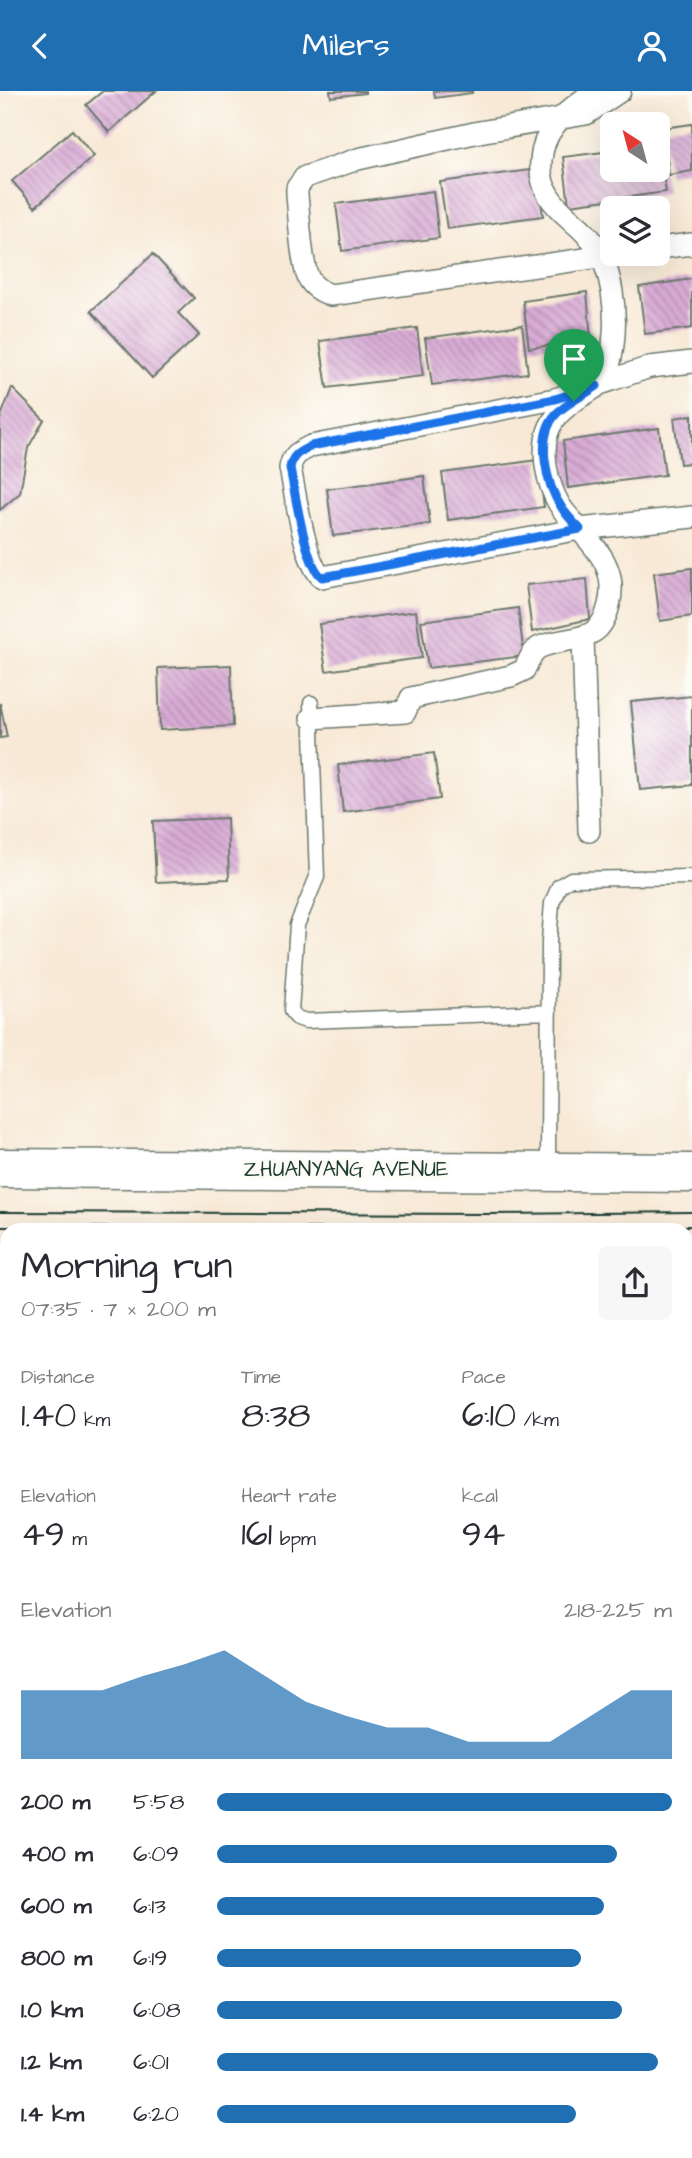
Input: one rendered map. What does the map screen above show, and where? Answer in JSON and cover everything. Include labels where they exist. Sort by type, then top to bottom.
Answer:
[{"type":"main road","name":"ZHUANYANG AVENUE","points":[[0,1168],[692,1173]]},
{"type":"street","points":[[594,91],[553,127],[540,161],[548,195],[600,247]]},
{"type":"street","points":[[600,256],[331,295],[315,286],[306,271],[297,188],[305,177],[358,159],[431,142],[586,114],[620,91]]},
{"type":"street","points":[[670,247],[692,244]]},
{"type":"street","points":[[311,710],[405,712],[411,698],[511,676],[524,670],[538,648],[583,637],[597,630],[604,622],[612,579],[604,560],[561,508],[547,470],[544,446],[555,415],[597,386],[607,373],[614,335],[611,266]]},
{"type":"street","points":[[692,362],[650,367],[555,399],[311,446],[298,452],[292,459],[290,468],[309,559],[316,573],[322,577],[580,529],[692,517]]},
{"type":"street","points":[[583,637],[589,831]]},
{"type":"lane","points":[[311,710],[317,877],[297,925],[291,1011],[297,1018],[306,1021],[550,1012]]},
{"type":"lane","points":[[548,1171],[549,941],[552,903],[559,886],[570,879],[692,877]]},
{"type":"building","points":[[103,91],[156,91],[109,132],[86,105]]},
{"type":"building","points":[[330,91],[365,91],[365,93],[331,97]]},
{"type":"building","points":[[434,91],[472,91],[472,93],[435,98]]},
{"type":"building","points":[[692,124],[692,171],[670,175],[670,127]]},
{"type":"building","points":[[72,130],[94,156],[35,207],[12,181]]},
{"type":"building","points":[[600,152],[600,182],[664,182],[666,192],[636,196],[600,196],[600,201],[569,205],[563,157]]},
{"type":"building","points":[[537,169],[543,216],[447,229],[440,182]]},
{"type":"building","points":[[433,191],[439,238],[342,251],[336,204]]},
{"type":"building","points":[[153,254],[194,298],[178,313],[199,335],[152,378],[91,311]]},
{"type":"building","points":[[692,279],[692,328],[645,334],[639,287]]},
{"type":"building","points":[[587,292],[591,340],[529,348],[523,301]]},
{"type":"building","points":[[522,325],[528,373],[432,385],[425,338]]},
{"type":"building","points":[[417,328],[423,376],[327,388],[320,341]]},
{"type":"building","points":[[12,388],[44,420],[28,448],[20,493],[0,510],[0,419]]},
{"type":"building","points":[[692,415],[692,463],[680,464],[674,418]]},
{"type":"building","points":[[659,428],[665,475],[568,488],[563,441]]},
{"type":"building","points":[[538,460],[544,507],[448,520],[442,473]]},
{"type":"building","points":[[424,476],[430,524],[333,536],[327,489]]},
{"type":"building","points":[[692,568],[692,616],[660,621],[654,573]]},
{"type":"building","points":[[587,579],[590,619],[532,632],[526,585]]},
{"type":"building","points":[[518,608],[524,656],[428,668],[421,621]]},
{"type":"building","points":[[416,611],[422,658],[326,671],[319,624]]},
{"type":"building","points":[[231,665],[233,726],[160,730],[158,668]]},
{"type":"building","points":[[692,696],[692,785],[640,790],[631,702]]},
{"type":"building","points":[[0,703],[7,737],[0,738]]},
{"type":"building","points":[[434,753],[440,799],[343,812],[338,765]]},
{"type":"building","points":[[227,818],[229,879],[156,882],[153,821]]},
{"type":"tram line","points":[[0,1212],[692,1212]]},
{"type":"route","points":[[597,386],[574,401],[555,415],[544,446],[554,493],[561,508],[580,529],[334,575],[322,577],[316,573],[309,559],[290,468],[292,459],[298,452],[311,446],[555,399],[597,386]]}]
